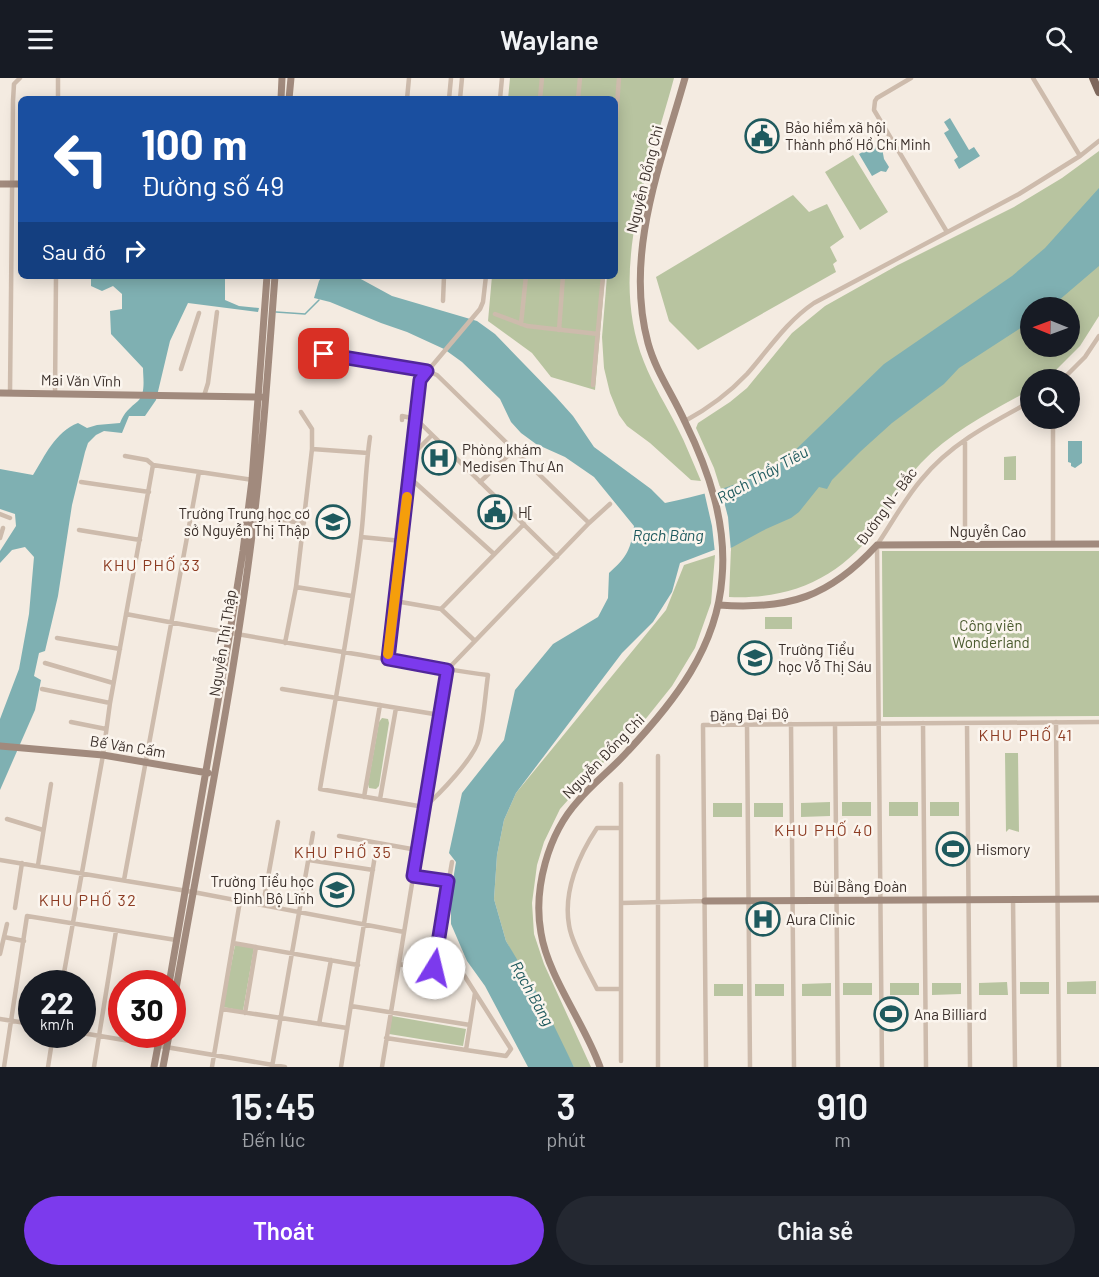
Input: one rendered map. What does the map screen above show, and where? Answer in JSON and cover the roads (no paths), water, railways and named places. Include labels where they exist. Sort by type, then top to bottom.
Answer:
[{"type":"main road","points":[[1093,78],[1099,92]]},
{"type":"street","points":[[10,393],[14,84],[20,78]]},
{"type":"street","points":[[58,78],[58,96]]},
{"type":"street","points":[[281,96],[282,78]]},
{"type":"street","points":[[289,96],[291,78]]},
{"type":"street","points":[[407,96],[409,78]]},
{"type":"street","points":[[448,96],[451,78]]},
{"type":"street","points":[[460,96],[462,78]]},
{"type":"street","points":[[500,96],[502,78]]},
{"type":"street","points":[[540,96],[542,78]]},
{"type":"street","points":[[578,96],[580,78]]},
{"type":"street","points":[[618,100],[620,78]]},
{"type":"street","name":"Nguyễn Đổng Chi","points":[[600,1067],[550,962],[541,935],[539,899],[546,864],[551,845],[566,816],[577,801],[645,732],[690,674],[710,636],[719,605],[722,579],[723,547],[712,489],[685,421],[665,385],[649,347],[643,315],[640,268],[647,216],[685,78]]},
{"type":"street","points":[[911,78],[877,98],[874,110],[947,232]]},
{"type":"street","points":[[1033,78],[1080,156]]},
{"type":"street","points":[[685,421],[713,405],[730,391],[801,312],[814,303],[1018,194],[1080,156],[1099,141]]},
{"type":"street","points":[[0,184],[18,184]]},
{"type":"street","points":[[55,394],[56,279]]},
{"type":"street","name":"Nguyễn Thị Thập","points":[[234,633],[255,480],[269,303],[267,279]]},
{"type":"street","name":"Nguyễn Thị Thập","points":[[269,303],[274,279]]},
{"type":"street","points":[[443,302],[444,279]]},
{"type":"street","points":[[388,659],[420,380],[432,363],[477,313],[483,302],[486,279]]},
{"type":"street","points":[[522,324],[526,279]]},
{"type":"street","points":[[559,330],[563,279]]},
{"type":"street","points":[[593,385],[603,279]]},
{"type":"street","points":[[217,312],[208,383],[204,396],[262,397]]},
{"type":"street","points":[[182,369],[199,313]]},
{"type":"street","points":[[495,314],[527,326],[598,334]]},
{"type":"street","points":[[1073,369],[1099,336]]},
{"type":"street","points":[[324,354],[427,371],[437,375],[589,523]]},
{"type":"street","name":"Mai Văn Vĩnh","points":[[0,393],[204,396]]},
{"type":"street","name":"Đường N - Bắc","points":[[719,605],[742,607],[777,604],[811,595],[839,580],[877,545],[922,478],[965,440],[1020,408]]},
{"type":"street","points":[[285,643],[296,587],[312,449],[312,429],[302,412]]},
{"type":"street","points":[[402,420],[402,416],[416,419],[556,556]]},
{"type":"street","points":[[1053,429],[1053,544]]},
{"type":"street","points":[[411,456],[432,435]]},
{"type":"street","points":[[370,437],[361,537],[320,789],[424,807]]},
{"type":"street","points":[[965,440],[965,545]]},
{"type":"street","points":[[312,449],[368,453]]},
{"type":"street","points":[[480,482],[513,450]]},
{"type":"street","points":[[125,456],[147,460],[153,465],[255,480]]},
{"type":"street","points":[[65,970],[153,465]]},
{"type":"street","points":[[124,880],[198,472]]},
{"type":"street","points":[[409,477],[495,555]]},
{"type":"street","name":"Nguyễn Thị Thập","points":[[178,970],[189,891],[254,517],[255,480]]},
{"type":"street","points":[[81,483],[149,492]]},
{"type":"street","points":[[381,1067],[447,670],[556,556],[610,504]]},
{"type":"street","points":[[0,514],[10,518]]},
{"type":"street","points":[[254,517],[304,523]]},
{"type":"street","points":[[441,609],[524,524]]},
{"type":"street","points":[[0,538],[3,528]]},
{"type":"street","points":[[79,530],[140,540]]},
{"type":"street","points":[[361,537],[402,541]]},
{"type":"street","name":"Nguyễn Cao","points":[[877,545],[1099,544]]},
{"type":"street","points":[[877,545],[882,1067]]},
{"type":"street","points":[[296,587],[352,596]]},
{"type":"street","points":[[395,601],[441,609],[475,641]]},
{"type":"street","points":[[126,614],[285,643],[488,675],[479,741],[443,789],[424,807]]},
{"type":"street","points":[[57,638],[120,649]]},
{"type":"street","points":[[45,663],[113,683]]},
{"type":"street","points":[[42,689],[110,703]]},
{"type":"street","points":[[282,689],[440,715]]},
{"type":"street","points":[[364,796],[380,705]]},
{"type":"street","points":[[380,799],[396,708]]},
{"type":"street","points":[[71,722],[106,729]]},
{"type":"street","points":[[1056,722],[1059,1067]]},
{"type":"street","name":"Đặng Đại Độ","points":[[706,1067],[703,725],[1099,722]]},
{"type":"street","points":[[923,723],[926,1067]]},
{"type":"street","points":[[968,723],[970,1067]]},
{"type":"street","points":[[791,724],[794,1067]]},
{"type":"street","points":[[835,724],[838,1067]]},
{"type":"street","points":[[747,725],[750,1067]]},
{"type":"street","name":"Bế Văn Cấm","points":[[0,746],[103,754],[210,773]]},
{"type":"street","points":[[658,756],[658,1067]]},
{"type":"street","points":[[38,865],[51,784]]},
{"type":"street","points":[[621,784],[621,1061]]},
{"type":"street","points":[[7,819],[44,830]]},
{"type":"street","points":[[263,905],[278,822]]},
{"type":"street","points":[[621,828],[597,828],[584,848],[569,889],[568,925],[597,989],[621,989]]},
{"type":"street","points":[[273,1066],[314,832]]},
{"type":"street","points":[[339,836],[417,850]]},
{"type":"street","points":[[341,1067],[377,843]]},
{"type":"street","points":[[0,860],[189,891],[404,932]]},
{"type":"street","points":[[309,860],[373,870]]},
{"type":"street","points":[[434,968],[452,862]]},
{"type":"street","points":[[15,908],[22,863]]},
{"type":"street","points":[[413,876],[448,881]]},
{"type":"street","name":"Nguyễn Thị Thập","points":[[171,970],[176,940],[189,891]]},
{"type":"street","name":"Bùi Bằng Đoàn","points":[[621,903],[1099,898]]},
{"type":"street","points":[[1013,899],[1015,1067]]},
{"type":"street","points":[[212,1067],[240,901]]},
{"type":"street","points":[[4,1067],[27,916],[176,940]]},
{"type":"street","points":[[0,954],[8,924]]},
{"type":"street","points":[[94,1067],[116,930]]},
{"type":"street","points":[[4,938],[24,941]]},
{"type":"street","points":[[233,943],[358,965]]},
{"type":"street","points":[[245,1013],[256,947]]},
{"type":"street","points":[[319,1024],[331,960]]},
{"type":"street","points":[[386,1038],[506,1056],[511,1049],[462,972],[399,964]]},
{"type":"street","points":[[466,1050],[476,993]]},
{"type":"street","points":[[351,1006],[470,1025]]},
{"type":"street","points":[[222,1009],[347,1028]]},
{"type":"street","points":[[0,1019],[18,1022]]},
{"type":"street","points":[[96,1036],[108,1038]]},
{"type":"street","points":[[48,1067],[51,1048]]},
{"type":"street","points":[[154,1067],[158,1048]]},
{"type":"street","points":[[164,1067],[167,1048]]},
{"type":"street","points":[[173,1048],[285,1067]]},
{"type":"water","points":[[950,118],[969,150],[974,147],[980,156],[959,169],[954,160],[958,157],[944,133],[949,130],[944,122]]},
{"type":"water","points":[[876,145],[882,148],[884,159],[889,167],[886,172],[881,171],[872,176],[859,154]]},
{"type":"water","name":"Rạch Bàng","points":[[1099,188],[1099,266],[1063,297],[1020,297],[1020,328],[959,368],[944,384],[892,423],[832,480],[827,489],[819,487],[799,512],[791,518],[731,548],[714,550],[680,563],[672,592],[653,622],[622,653],[516,793],[504,820],[497,855],[494,899],[506,941],[543,1003],[574,1067],[528,1067],[485,986],[467,961],[451,924],[451,892],[456,862],[449,853],[462,793],[504,740],[515,690],[553,644],[598,617],[608,598],[609,573],[627,552],[634,526],[594,477],[565,457],[536,444],[521,433],[511,422],[500,399],[462,362],[444,349],[407,332],[314,298],[320,279],[361,279],[392,296],[477,321],[495,334],[556,397],[573,416],[594,447],[651,489],[665,503],[743,482],[786,459],[884,364],[1012,276],[1045,248]]},
{"type":"water","points":[[91,279],[225,279],[225,300],[239,306],[259,308],[258,312],[188,303],[170,341],[156,400],[145,416],[129,416],[122,433],[104,431],[88,443],[72,505],[58,596],[45,651],[39,653],[34,676],[41,680],[35,710],[0,790],[0,719],[19,669],[29,614],[34,557],[25,547],[12,550],[0,563],[0,551],[16,526],[15,514],[0,509],[0,469],[33,475],[51,445],[63,432],[78,423],[87,428],[120,423],[125,413],[141,398],[143,390],[143,368],[111,334],[110,311],[122,309],[122,294],[113,286],[102,291],[91,286]]},
{"type":"water","points":[[1068,441],[1082,441],[1082,463],[1075,468],[1068,462]]},
{"type":"waterway","points":[[276,312],[305,314],[319,300]]},
{"type":"place","name":"Bảo hiểm xã hội Thành phố Hồ Chí Minh","points":[[762,136]]},
{"type":"place","name":"Phòng khám Medisen Thư An","points":[[439,458]]},
{"type":"place","name":"H[","points":[[495,512]]},
{"type":"place","name":"Trường Trung học cơ sở Nguyễn Thị Thập","points":[[333,522]]},
{"type":"place","name":"Trường Tiểu học Vỗ Thị Sáu","points":[[755,658]]},
{"type":"place","name":"Hismory","points":[[953,849]]},
{"type":"place","name":"Trường Tiểu học Đinh Bộ Lĩnh","points":[[337,890]]},
{"type":"place","name":"Aura Clinic","points":[[763,919]]},
{"type":"place","name":"Ana Billiard","points":[[891,1014]]},
{"type":"district","name":"KHU PHỐ 33","points":[[152,564]]},
{"type":"district","name":"KHU PHỐ 41","points":[[1026,734]]},
{"type":"district","name":"KHU PHỐ 40","points":[[824,829]]},
{"type":"district","name":"KHU PHỐ 35","points":[[343,851]]},
{"type":"district","name":"KHU PHỐ 32","points":[[88,899]]},
{"type":"water label","name":"Rạch Thầy Tiêu","points":[[762,474]]},
{"type":"park label","name":"Công viên Wonderland","points":[[991,634]]}]
